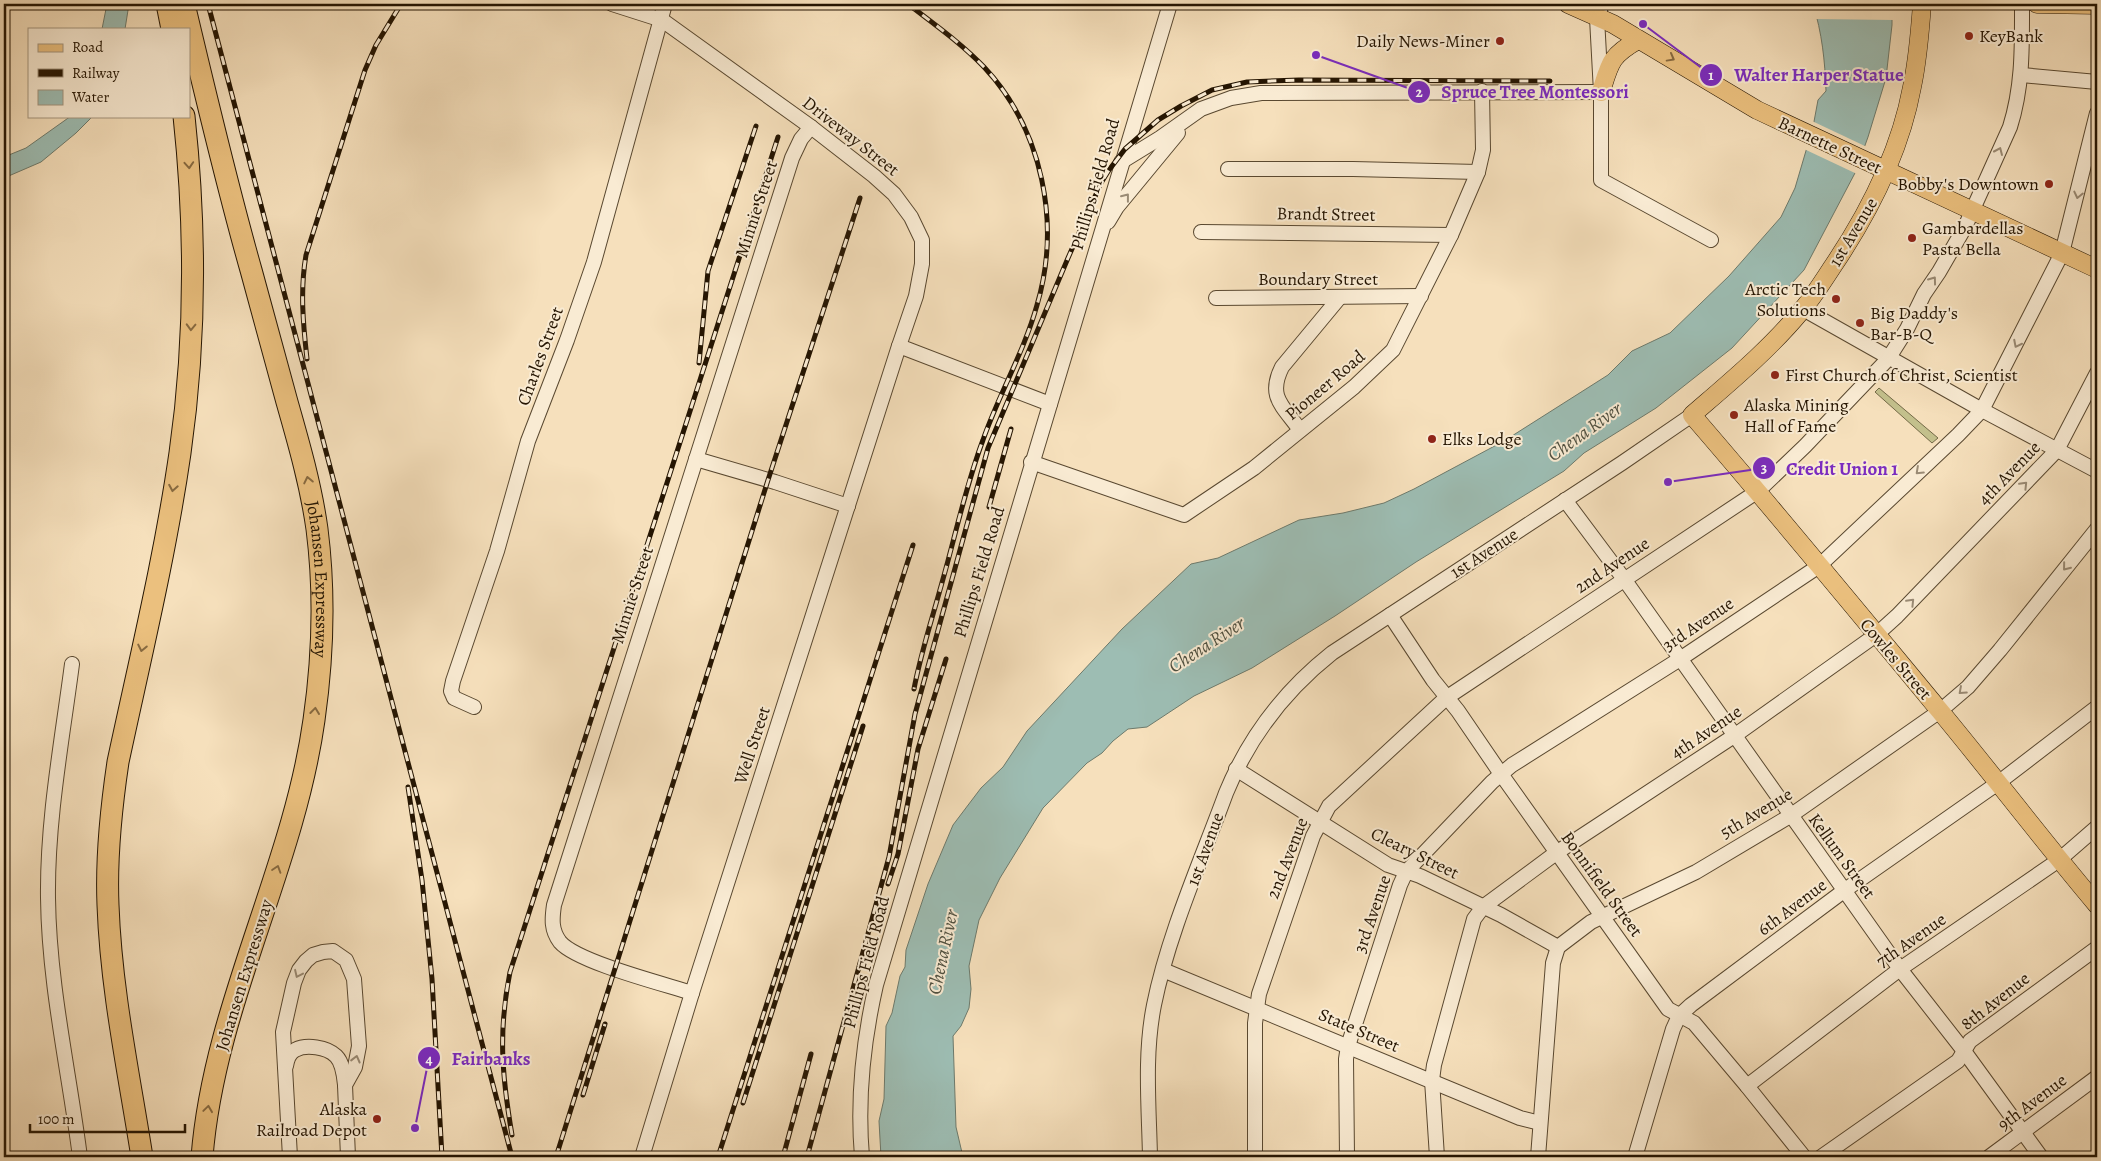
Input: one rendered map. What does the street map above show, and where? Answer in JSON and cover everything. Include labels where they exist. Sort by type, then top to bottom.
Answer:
[{"type":"highway","points":[[167,4],[172,28]]},
{"type":"highway","name":"Johansen Expressway","points":[[184,4],[190,28]]},
{"type":"highway","name":"Johansen Expressway","points":[[190,28],[238,222],[308,482],[320,562],[321,597],[319,680],[306,767],[294,815],[224,1035],[210,1094],[202,1157]]},
{"type":"highway","points":[[142,1157],[113,970],[108,905],[108,867],[118,762],[165,539],[180,452],[188,378],[193,246],[184,118]]},
{"type":"main road","name":"Barnette Street","points":[[1568,4],[1600,11],[1613,24],[1638,40],[1757,110],[2097,270]]},
{"type":"main road","name":"1st Avenue","points":[[1692,415],[1746,367],[1803,309],[1844,250],[1887,171],[1903,124],[1918,52],[1922,4]]},
{"type":"main road","points":[[2037,4],[2097,4]]},
{"type":"main road","points":[[1601,92],[1610,64],[1620,50],[1638,40]]},
{"type":"main road","name":"Cowles Street","points":[[1692,415],[1758,491],[1940,711],[2097,905]]},
{"type":"street","name":"Driveway Street","points":[[612,4],[662,20],[811,127],[894,194],[911,217],[922,240],[922,264],[916,296],[900,346]]},
{"type":"street","name":"Charles Street","points":[[474,707],[454,698],[451,691],[453,680],[497,551],[528,441],[567,340],[594,262],[666,4]]},
{"type":"street","name":"Phillips Field Road","points":[[862,1157],[860,1120],[862,1072],[867,1029],[876,986],[1031,462],[1170,4]]},
{"type":"street","name":"2nd Avenue","points":[[1255,1157],[1257,1009],[1260,994],[1313,836],[1329,806],[1446,698],[1758,491],[1805,446],[1888,359],[1907,329],[1924,294],[1965,227],[2010,126],[2022,75],[2022,4]]},
{"type":"street","points":[[1600,11],[1601,180],[1711,240]]},
{"type":"street","points":[[2022,75],[2097,82]]},
{"type":"street","name":"Pioneer Road","points":[[1031,462],[1184,515],[1254,468],[1354,388],[1393,350],[1451,235],[1478,172],[1483,150],[1482,91]]},
{"type":"street","points":[[1121,162],[1160,138],[1201,109],[1231,98],[1261,93],[1601,92]]},
{"type":"street","points":[[1099,238],[1117,207],[1162,150],[1201,109]]},
{"type":"street","name":"3rd Avenue","points":[[1347,1157],[1346,1059],[1348,1046],[1400,885],[1406,872],[1512,765],[1680,659],[1819,566],[1982,410],[2062,253],[2097,113]]},
{"type":"street","name":"Minnie Street","points":[[692,993],[615,969],[578,955],[560,942],[552,926],[554,905],[792,158],[800,139],[811,127]]},
{"type":"street","points":[[1228,169],[1478,172]]},
{"type":"street","name":"Brandt Street","points":[[1201,232],[1451,235]]},
{"type":"street","name":"Boundary Street","points":[[1216,298],[1421,296]]},
{"type":"street","points":[[1300,430],[1276,397],[1274,388],[1276,378],[1282,367],[1340,297]]},
{"type":"street","points":[[1803,309],[1888,359],[2097,471]]},
{"type":"street","points":[[900,346],[1050,404]]},
{"type":"street","name":"Well Street","points":[[642,1157],[692,993],[900,346]]},
{"type":"street","name":"4th Avenue","points":[[1437,1157],[1432,1080],[1434,1065],[1453,1002],[1467,941],[1474,919],[1483,907],[1556,853],[1734,736],[1876,635],[1897,616],[2057,450],[2097,373]]},
{"type":"street","name":"1st Avenue","points":[[1150,1157],[1148,1069],[1154,1005],[1163,970],[1190,891],[1236,769],[1270,715],[1308,672],[1332,653],[1692,415]]},
{"type":"street","points":[[696,459],[848,506]]},
{"type":"street","name":"Kellum Street","points":[[1566,500],[1900,969],[1964,1051],[2041,1157]]},
{"type":"street","name":"5th Avenue","points":[[1558,947],[1591,922],[1696,872],[1790,816],[1940,711],[1968,687],[2000,650],[2097,529]]},
{"type":"street","name":"Bonnifield Street","points":[[1390,615],[1446,698],[1458,711],[1556,853],[1668,1009],[1694,1023],[1804,1157]]},
{"type":"street","points":[[72,664],[50,832],[48,898],[56,997],[80,1157]]},
{"type":"street","name":"6th Avenue","points":[[1635,1157],[1673,1029],[1679,1016],[1691,1005],[1845,890],[1998,783],[2097,707]]},
{"type":"street","name":"Cleary Street","points":[[1236,769],[1388,865],[1420,876],[1558,947]]},
{"type":"street","name":"7th Avenue","points":[[1747,1086],[1900,969],[2059,860],[2097,827]]},
{"type":"street","points":[[1538,1157],[1553,963],[1558,947]]},
{"type":"street","name":"8th Avenue","points":[[1821,1157],[1958,1061],[1970,1041],[2097,948]]},
{"type":"street","points":[[290,1157],[283,1032],[285,1016],[299,970],[314,955],[323,952],[333,951],[346,960],[354,979],[359,1046],[355,1066],[345,1085]]},
{"type":"street","name":"State Street","points":[[1163,970],[1520,1118],[1540,1123]]},
{"type":"street","points":[[285,1071],[287,1060],[294,1050],[305,1047],[323,1049],[335,1055],[339,1060],[345,1085],[348,1157]]},
{"type":"street","name":"9th Avenue","points":[[1988,1157],[2097,1077]]},
{"type":"shaded area","points":[[1879,388],[1938,438],[1932,443],[1875,392]]},
{"type":"water","points":[[107,4],[129,4],[125,28],[102,28]]},
{"type":"water","name":"Chena River","points":[[1813,4],[1892,4],[1892,25],[1886,78],[1868,137],[1855,173],[1804,270],[1732,348],[1656,408],[1584,453],[1564,471],[1416,562],[1252,668],[1194,696],[1147,727],[1128,729],[1102,753],[1087,763],[1043,808],[1000,878],[979,920],[969,966],[971,989],[969,1008],[961,1026],[953,1036],[956,1127],[963,1157],[881,1157],[879,1121],[884,1099],[886,1026],[892,1013],[900,976],[905,967],[906,950],[928,884],[953,825],[981,788],[1003,767],[1027,731],[1122,629],[1191,564],[1218,558],[1299,520],[1343,513],[1384,503],[1414,489],[1504,441],[1608,375],[1632,351],[1670,333],[1729,276],[1781,217],[1795,188],[1813,127],[1818,100],[1826,91],[1819,26]]},
{"type":"water","points":[[68,118],[91,118],[41,162],[4,178],[4,157],[26,148]]},
{"type":"pier","points":[[1810,4],[1895,4],[1894,20],[1815,19]]},
{"type":"pier","points":[[1812,121],[1867,147],[1857,174],[1804,149]]},
{"type":"railway","points":[[208,4],[512,1157]]},
{"type":"railway","points":[[307,359],[303,320],[306,255],[365,70],[376,45],[401,4]]},
{"type":"railway","points":[[908,4],[957,42],[984,67],[1004,92],[1021,119],[1042,179],[1047,242],[1044,274],[1032,322],[989,423],[971,474],[914,689]]},
{"type":"railway","points":[[807,1157],[889,857],[915,714],[988,448],[1068,258],[1101,183],[1109,170],[1125,149],[1158,120],[1212,90],[1247,82],[1299,80],[1550,81]]},
{"type":"railway","points":[[699,363],[708,271],[756,126]]},
{"type":"railway","points":[[512,1135],[503,1054],[504,1014],[510,972],[778,137]]},
{"type":"railway","points":[[556,1157],[768,480],[860,198]]},
{"type":"railway","points":[[989,507],[1011,429]]},
{"type":"railway","points":[[718,1157],[913,545]]},
{"type":"railway","points":[[888,884],[898,854],[918,749],[946,659]]},
{"type":"railway","points":[[743,1103],[863,726]]},
{"type":"railway","points":[[408,787],[422,880],[432,979],[442,1157]]},
{"type":"railway","points":[[583,1095],[605,1024]]},
{"type":"railway","points":[[783,1157],[811,1054]]},
{"type":"place","name":"Walter Harper Statue","points":[[1643,24]]},
{"type":"place","name":"KeyBank","points":[[1969,36]]},
{"type":"place","name":"Daily News-Miner","points":[[1500,41]]},
{"type":"place","name":"Spruce Tree Montessori","points":[[1316,55]]},
{"type":"place","name":"Bobby's Downtown","points":[[2049,184]]},
{"type":"place","name":"Gambardellas Pasta Bella","points":[[1912,238]]},
{"type":"place","name":"Arctic Tech Solutions","points":[[1836,299]]},
{"type":"place","name":"Big Daddy's Bar-B-Q","points":[[1860,323]]},
{"type":"place","name":"First Church of Christ, Scientist","points":[[1775,375]]},
{"type":"place","name":"Alaska Mining Hall of Fame","points":[[1734,415]]},
{"type":"place","name":"Elks Lodge","points":[[1432,439]]},
{"type":"place","name":"Credit Union 1","points":[[1668,482]]},
{"type":"place","name":"Alaska Railroad Depot","points":[[377,1119]]},
{"type":"place","name":"Fairbanks","points":[[415,1128]]}]
